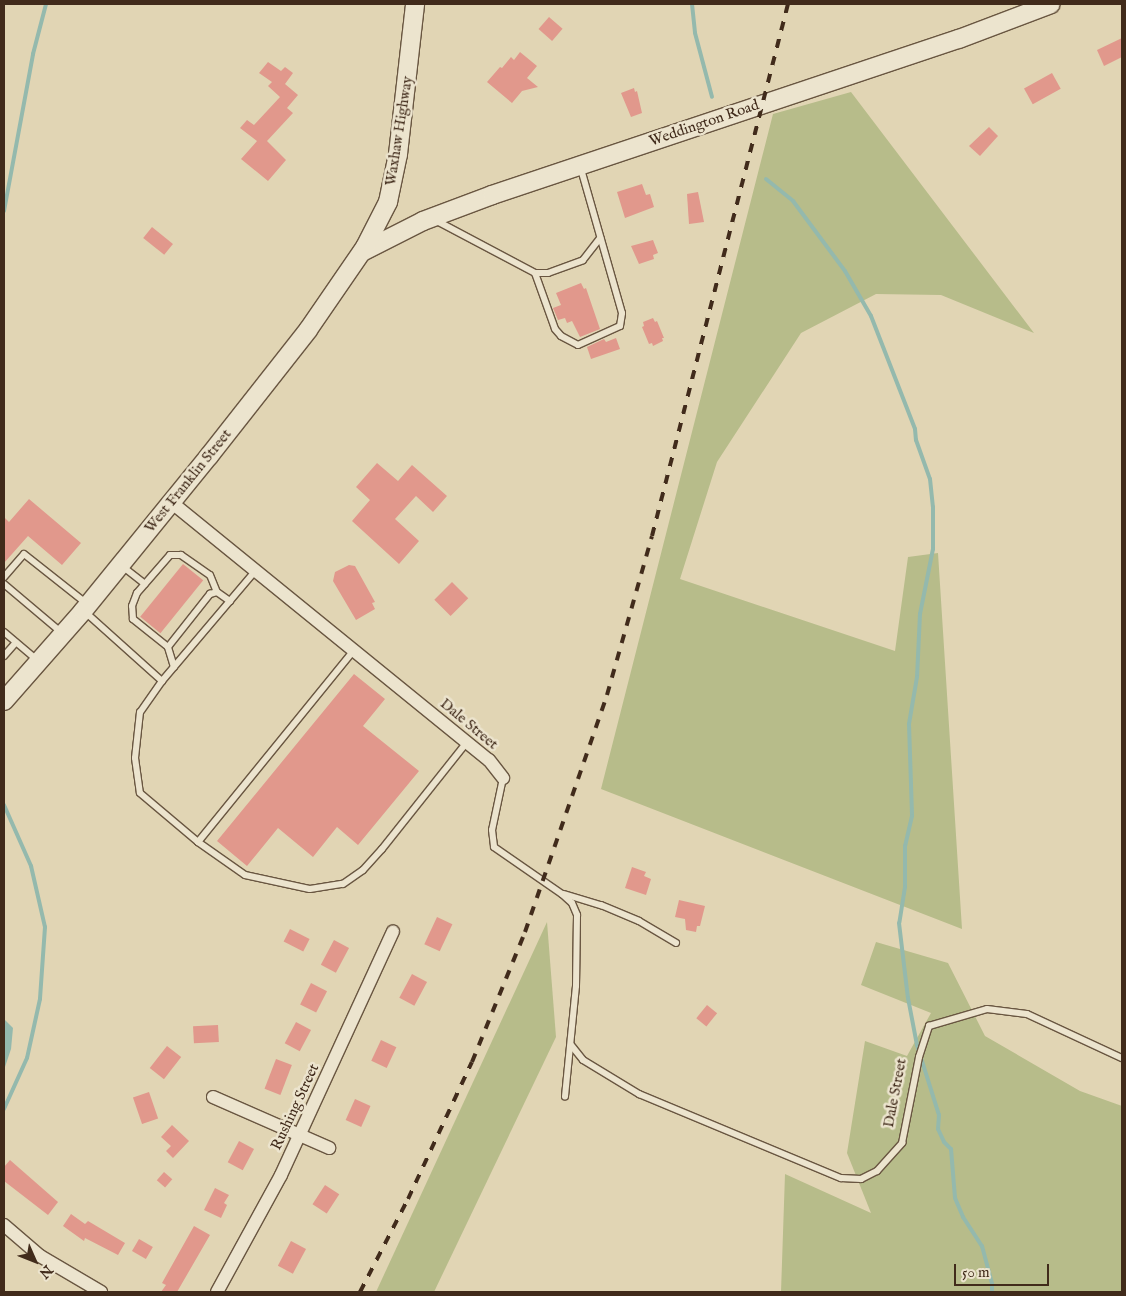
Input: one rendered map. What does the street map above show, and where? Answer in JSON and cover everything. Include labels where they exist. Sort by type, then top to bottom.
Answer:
[{"type":"main road","name":"Waxhaw Highway","points":[[362,252],[388,202],[398,154],[414,4]]},
{"type":"main road","name":"Weddington Road","points":[[362,252],[422,221],[492,195],[959,39],[1051,4]]},
{"type":"main road","name":"West Franklin Street","points":[[8,693],[39,662],[86,608],[308,330],[362,252]]},
{"type":"street","name":"Dale Street","points":[[171,502],[489,760],[504,778]]},
{"type":"street","name":"Rushing Street","points":[[217,1292],[282,1175],[393,932]]},
{"type":"street","points":[[214,1097],[329,1148]]},
{"type":"street","points":[[4,1225],[40,1256],[101,1292]]},
{"type":"lane","points":[[536,273],[555,329],[561,336],[578,345],[620,326],[622,313],[580,165]]},
{"type":"lane","points":[[431,219],[536,273],[548,273],[583,260],[600,238]]},
{"type":"lane","points":[[4,577],[24,554],[86,608],[162,681]]},
{"type":"lane","points":[[174,666],[168,647],[133,620],[132,606],[137,593],[170,555],[181,555],[210,576],[217,592],[230,601]]},
{"type":"lane","points":[[120,565],[145,584]]},
{"type":"lane","points":[[256,570],[174,666],[140,712],[135,758],[140,793],[198,842],[245,874],[310,889],[342,884],[363,870],[376,856],[467,742]]},
{"type":"lane","points":[[4,584],[63,634]]},
{"type":"lane","points":[[168,647],[210,594],[217,592]]},
{"type":"lane","points":[[4,632],[39,662]]},
{"type":"lane","points":[[4,656],[16,642]]},
{"type":"lane","points":[[198,842],[354,650]]},
{"type":"lane","name":"Dale Street","points":[[504,778],[492,830],[494,847],[572,903],[578,928],[572,1045],[565,1096]]},
{"type":"lane","points":[[562,894],[601,905],[639,921],[676,943]]},
{"type":"lane","name":"Dale Street","points":[[572,1045],[583,1060],[639,1094],[841,1178],[861,1180],[877,1171],[902,1143],[919,1057],[929,1026],[987,1009],[1027,1014],[1122,1058]]},
{"type":"green space","points":[[851,92],[1034,333],[941,295],[876,294],[801,333],[717,462],[680,579],[895,651],[908,557],[938,553],[962,929],[601,789],[773,114]]},
{"type":"green space","points":[[547,922],[556,1037],[434,1292],[376,1292]]},
{"type":"green space","points":[[876,942],[948,963],[985,1036],[1080,1091],[1122,1106],[1122,1292],[781,1292],[785,1174],[871,1213],[847,1153],[865,1041],[907,1056],[931,1013],[861,985]]},
{"type":"water","points":[[4,1019],[13,1028],[11,1049],[4,1070]]},
{"type":"building","points":[[549,17],[563,29],[552,41],[539,29]]},
{"type":"building","points":[[1122,38],[1122,57],[1104,66],[1097,50]]},
{"type":"building","points":[[520,52],[537,66],[527,78],[538,87],[522,91],[512,103],[487,82],[511,57],[514,60]]},
{"type":"building","points":[[268,62],[281,71],[285,67],[293,73],[285,84],[298,95],[287,108],[293,113],[267,141],[286,160],[268,181],[241,159],[257,141],[240,128],[247,120],[254,125],[280,97],[268,86],[272,82],[259,73]]},
{"type":"building","points":[[1052,73],[1061,89],[1033,104],[1024,89]]},
{"type":"building","points":[[634,88],[635,92],[637,91],[642,113],[631,117],[621,93]]},
{"type":"building","points":[[989,127],[998,136],[980,156],[969,146]]},
{"type":"building","points":[[642,184],[646,195],[650,194],[654,207],[625,218],[617,192]]},
{"type":"building","points":[[698,192],[704,222],[689,224],[687,194]]},
{"type":"building","points":[[152,227],[173,244],[164,255],[143,238]]},
{"type":"building","points":[[653,240],[658,253],[653,255],[654,259],[639,264],[631,246]]},
{"type":"building","points":[[581,283],[584,289],[586,288],[600,329],[580,337],[572,321],[567,323],[565,318],[558,320],[553,308],[561,305],[556,293]]},
{"type":"building","points":[[653,318],[655,322],[657,321],[664,338],[662,338],[663,341],[653,346],[652,343],[649,344],[642,327],[644,326],[643,322]]},
{"type":"building","points":[[616,338],[620,349],[591,359],[587,347],[604,339],[606,342]]},
{"type":"building","points":[[377,463],[398,481],[412,465],[447,496],[433,512],[416,496],[395,519],[419,541],[399,564],[352,521],[370,500],[356,487]]},
{"type":"building","points":[[29,499],[81,543],[62,565],[28,536],[4,563],[4,517],[9,522]]},
{"type":"building","points":[[183,564],[203,580],[160,633],[140,617]]},
{"type":"building","points":[[349,565],[355,566],[375,602],[372,603],[375,609],[356,620],[333,581],[335,572]]},
{"type":"building","points":[[452,582],[468,598],[451,616],[434,600]]},
{"type":"building","points":[[354,674],[385,699],[363,726],[419,771],[358,845],[337,827],[313,857],[278,828],[247,866],[217,841]]},
{"type":"building","points":[[632,867],[646,872],[644,876],[651,879],[646,895],[625,888]]},
{"type":"building","points":[[679,900],[705,906],[700,926],[697,926],[696,932],[686,930],[685,919],[675,917]]},
{"type":"building","points":[[437,917],[452,924],[440,951],[424,944]]},
{"type":"building","points":[[290,929],[310,939],[303,951],[284,941]]},
{"type":"building","points":[[334,940],[349,948],[336,973],[321,965]]},
{"type":"building","points":[[412,974],[427,982],[414,1006],[399,998]]},
{"type":"building","points":[[311,983],[327,991],[316,1013],[300,1004]]},
{"type":"building","points":[[707,1005],[717,1013],[706,1026],[696,1018]]},
{"type":"building","points":[[296,1022],[311,1030],[300,1051],[285,1043]]},
{"type":"building","points":[[218,1025],[219,1042],[194,1043],[193,1026]]},
{"type":"building","points":[[381,1040],[396,1047],[387,1068],[371,1061]]},
{"type":"building","points":[[167,1046],[181,1057],[164,1079],[150,1068]]},
{"type":"building","points":[[276,1059],[292,1065],[280,1095],[265,1089]]},
{"type":"building","points":[[149,1092],[158,1118],[142,1124],[133,1098]]},
{"type":"building","points":[[355,1099],[371,1106],[361,1127],[346,1120]]},
{"type":"building","points":[[172,1125],[189,1141],[173,1158],[166,1151],[171,1146],[161,1137]]},
{"type":"building","points":[[239,1141],[254,1149],[243,1170],[228,1162]]},
{"type":"building","points":[[10,1160],[58,1202],[48,1215],[4,1181],[4,1167]]},
{"type":"building","points":[[164,1172],[172,1179],[165,1188],[157,1180]]},
{"type":"building","points":[[325,1185],[339,1194],[327,1214],[312,1204]]},
{"type":"building","points":[[215,1188],[229,1195],[224,1203],[227,1205],[221,1218],[204,1210]]},
{"type":"building","points":[[71,1214],[85,1224],[88,1221],[125,1243],[118,1255],[85,1238],[84,1241],[63,1226]]},
{"type":"building","points":[[194,1226],[210,1235],[177,1292],[161,1292],[166,1285],[162,1283]]},
{"type":"building","points":[[139,1239],[153,1247],[146,1259],[132,1251]]},
{"type":"building","points":[[291,1241],[306,1249],[293,1274],[278,1266]]},
{"type":"waterway","points":[[4,211],[33,54],[46,4]]},
{"type":"waterway","points":[[692,4],[695,33],[712,97]]},
{"type":"waterway","points":[[766,179],[793,201],[845,271],[871,316],[915,429],[916,440],[930,479],[933,507],[933,549],[920,614],[917,677],[909,724],[912,816],[905,846],[905,887],[899,923],[908,998],[917,1045],[939,1115],[938,1129],[944,1142],[951,1149],[955,1198],[963,1217],[982,1246],[992,1284],[992,1292]]},
{"type":"waterway","points":[[4,805],[31,866],[45,927],[40,999],[27,1058],[4,1109]]},
{"type":"railway","points":[[360,1292],[408,1199],[472,1062],[525,932],[607,695],[652,536],[788,4]]}]
